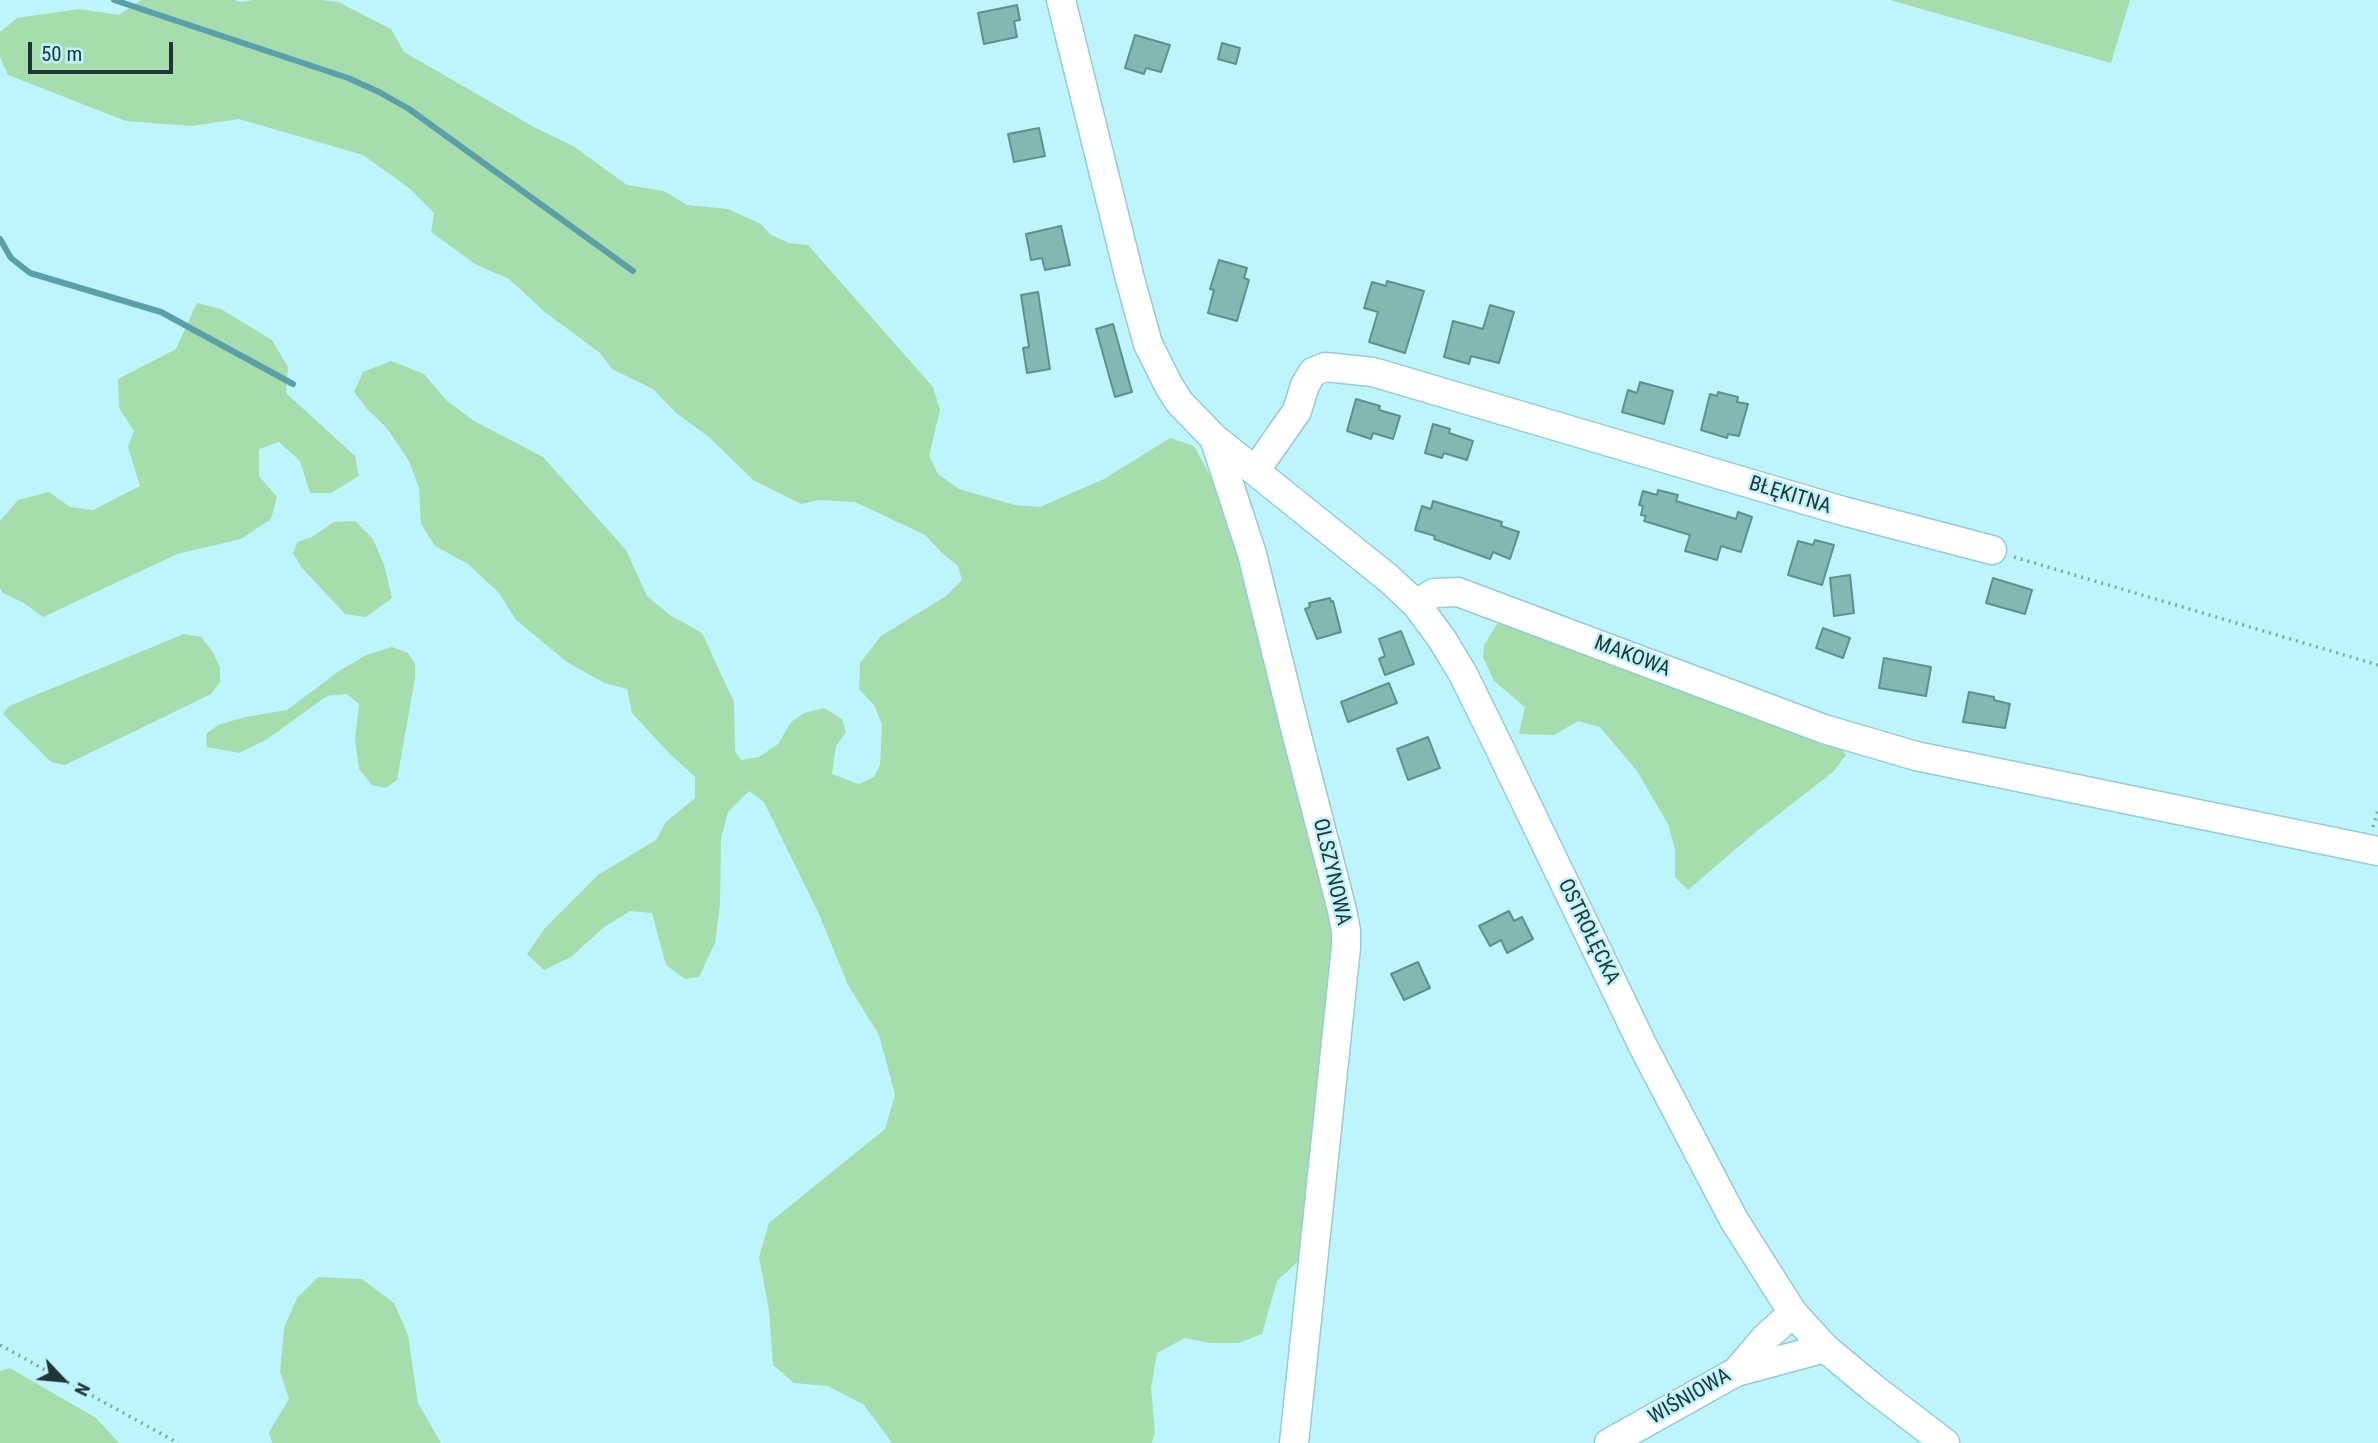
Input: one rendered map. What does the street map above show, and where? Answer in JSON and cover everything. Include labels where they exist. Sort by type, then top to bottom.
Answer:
[{"type":"street","name":"OSTROŁĘCKA","points":[[1061,0],[1148,344],[1164,377],[1180,403],[1214,438],[1346,542],[1416,604],[1442,639],[1463,674],[1644,1048],[1734,1220],[1793,1313],[1825,1348],[1945,1443]]},
{"type":"street","name":"BŁĘKITNA","points":[[1255,471],[1297,411],[1313,372],[1325,367],[1373,372],[1843,512],[1992,550]]},
{"type":"street","name":"OLSZYNOWA","points":[[1214,438],[1252,554],[1346,931],[1294,1443]]},
{"type":"street","name":"MAKOWA","points":[[1416,604],[1434,593],[1458,592],[1849,737],[1916,756],[2378,850]]},
{"type":"street","name":"WIŚNIOWA","points":[[1609,1443],[1736,1372],[1765,1338],[1793,1313]]},
{"type":"street","points":[[1736,1372],[1825,1348]]},
{"type":"path","points":[[1992,550],[2378,665]]},
{"type":"path","points":[[0,1346],[178,1443]]},
{"type":"green space","points":[[141,0],[338,2],[391,29],[404,52],[534,127],[573,146],[627,185],[664,191],[687,205],[728,209],[761,224],[771,235],[789,243],[808,245],[933,387],[940,410],[929,456],[938,474],[959,489],[1015,505],[1040,507],[1104,479],[1170,438],[1194,446],[1224,501],[1337,910],[1306,1254],[1277,1281],[1262,1334],[1238,1343],[1210,1343],[1185,1338],[1157,1353],[1151,1388],[1155,1432],[1152,1443],[892,1443],[864,1405],[828,1386],[794,1383],[773,1365],[769,1310],[759,1257],[769,1223],[885,1129],[895,1095],[879,1035],[848,985],[819,914],[764,802],[749,791],[728,812],[721,838],[720,905],[715,943],[699,977],[685,979],[666,965],[652,913],[630,911],[603,928],[571,957],[544,970],[527,954],[545,928],[598,875],[656,840],[666,822],[695,798],[695,777],[632,713],[627,689],[604,683],[567,662],[516,620],[499,593],[468,564],[435,546],[421,524],[419,488],[409,461],[386,427],[354,392],[363,372],[391,361],[424,374],[447,401],[474,421],[543,457],[626,550],[647,596],[670,615],[702,633],[734,702],[735,751],[741,760],[759,757],[778,744],[791,722],[804,713],[824,708],[842,719],[846,732],[836,746],[832,774],[859,784],[874,777],[880,765],[882,725],[874,705],[859,689],[860,663],[881,636],[946,596],[962,580],[958,566],[925,535],[855,502],[819,500],[801,504],[753,480],[709,437],[676,413],[653,389],[612,369],[600,353],[545,312],[509,279],[475,264],[431,232],[434,213],[409,188],[363,155],[239,119],[192,126],[126,121],[8,75],[0,57],[0,32],[17,18],[79,9],[119,15]]},
{"type":"green space","points":[[1890,0],[2130,0],[2111,63]]},
{"type":"green space","points":[[197,303],[221,309],[272,340],[288,367],[286,393],[355,456],[359,476],[331,493],[310,493],[300,461],[279,442],[259,449],[259,476],[277,497],[271,519],[241,539],[177,554],[43,617],[24,603],[3,593],[0,588],[0,521],[18,500],[49,492],[70,507],[93,510],[140,486],[128,447],[134,431],[119,408],[118,379],[176,349]]},
{"type":"green space","points":[[355,521],[373,539],[384,565],[392,598],[366,617],[345,614],[302,568],[293,553],[297,542],[312,537],[334,522]]},
{"type":"green space","points":[[1499,621],[1836,743],[1846,755],[1833,772],[1752,835],[1688,890],[1675,877],[1675,849],[1668,824],[1637,771],[1600,727],[1578,721],[1554,735],[1519,734],[1525,707],[1494,681],[1483,657],[1484,645]]},
{"type":"green space","points":[[184,634],[201,637],[213,652],[220,668],[220,682],[211,694],[65,765],[51,762],[3,714],[9,706]]},
{"type":"green space","points":[[392,647],[408,653],[415,664],[415,678],[397,780],[386,788],[372,785],[359,769],[355,739],[359,704],[347,694],[327,696],[266,740],[239,753],[207,747],[206,734],[218,725],[287,710],[339,671],[366,655]]},
{"type":"green space","points":[[318,1277],[362,1279],[394,1303],[408,1335],[418,1403],[441,1443],[272,1443],[269,1432],[289,1399],[280,1372],[284,1328],[297,1298]]},
{"type":"green space","points":[[10,1368],[96,1418],[119,1443],[0,1443],[0,1371]]},
{"type":"building","points":[[1017,5],[1020,20],[1014,21],[1017,37],[984,44],[978,13]]},
{"type":"building","points":[[1135,35],[1170,45],[1161,72],[1146,68],[1144,74],[1125,68]]},
{"type":"building","points":[[1222,43],[1240,48],[1236,64],[1218,59]]},
{"type":"building","points":[[1039,128],[1045,156],[1014,162],[1008,134]]},
{"type":"building","points":[[1061,226],[1070,265],[1045,270],[1042,258],[1031,260],[1026,234]]},
{"type":"building","points":[[1219,260],[1247,268],[1244,278],[1249,280],[1237,321],[1208,313],[1214,290],[1210,289]]},
{"type":"building","points":[[1387,281],[1424,291],[1405,353],[1369,342],[1378,312],[1364,308],[1372,282],[1386,286]]},
{"type":"building","points":[[1038,292],[1050,369],[1027,373],[1023,348],[1029,347],[1021,295]]},
{"type":"building","points":[[1490,305],[1514,312],[1499,363],[1471,356],[1469,364],[1444,357],[1453,321],[1483,329]]},
{"type":"building","points":[[1113,324],[1132,392],[1115,397],[1096,329]]},
{"type":"building","points":[[1640,382],[1673,391],[1664,424],[1622,412],[1628,390],[1637,393]]},
{"type":"building","points":[[1718,392],[1738,397],[1737,402],[1748,404],[1739,436],[1728,434],[1727,438],[1701,430],[1710,394],[1717,396]]},
{"type":"building","points":[[1356,399],[1380,406],[1379,410],[1400,416],[1393,439],[1373,433],[1371,439],[1347,431]]},
{"type":"building","points":[[1433,424],[1473,441],[1467,460],[1444,453],[1442,458],[1425,453]]},
{"type":"building","points":[[1658,490],[1678,495],[1676,501],[1736,519],[1738,512],[1752,517],[1741,552],[1721,546],[1717,560],[1685,551],[1690,535],[1644,521],[1646,516],[1641,515],[1643,506],[1639,505],[1643,491],[1657,495]]},
{"type":"building","points":[[1433,501],[1502,522],[1501,526],[1519,532],[1510,559],[1493,552],[1490,559],[1415,530],[1422,506],[1431,509]]},
{"type":"building","points":[[1815,540],[1834,545],[1822,585],[1788,575],[1798,541],[1813,545]]},
{"type":"building","points":[[1850,575],[1854,613],[1834,616],[1830,578]]},
{"type":"building","points":[[1993,578],[2032,590],[2025,614],[1986,603]]},
{"type":"building","points":[[1330,598],[1341,632],[1317,639],[1305,609],[1310,607],[1309,603]]},
{"type":"building","points":[[1823,628],[1850,638],[1843,658],[1816,648]]},
{"type":"building","points":[[1401,631],[1414,664],[1385,675],[1379,659],[1385,656],[1379,639]]},
{"type":"building","points":[[1884,658],[1931,667],[1926,696],[1879,688]]},
{"type":"building","points":[[1389,683],[1397,703],[1348,722],[1341,702]]},
{"type":"building","points":[[1969,692],[1994,697],[1994,700],[2010,704],[2005,728],[1963,722]]},
{"type":"building","points":[[1428,737],[1440,768],[1408,780],[1397,749]]},
{"type":"building","points":[[1509,911],[1514,921],[1522,917],[1533,939],[1507,953],[1501,940],[1490,946],[1479,926]]},
{"type":"building","points":[[1418,962],[1430,988],[1404,1000],[1391,974]]},
{"type":"waterway","points":[[114,0],[348,78],[379,92],[409,109],[633,271]]},
{"type":"waterway","points":[[0,239],[11,258],[30,273],[161,312],[293,384]]}]
